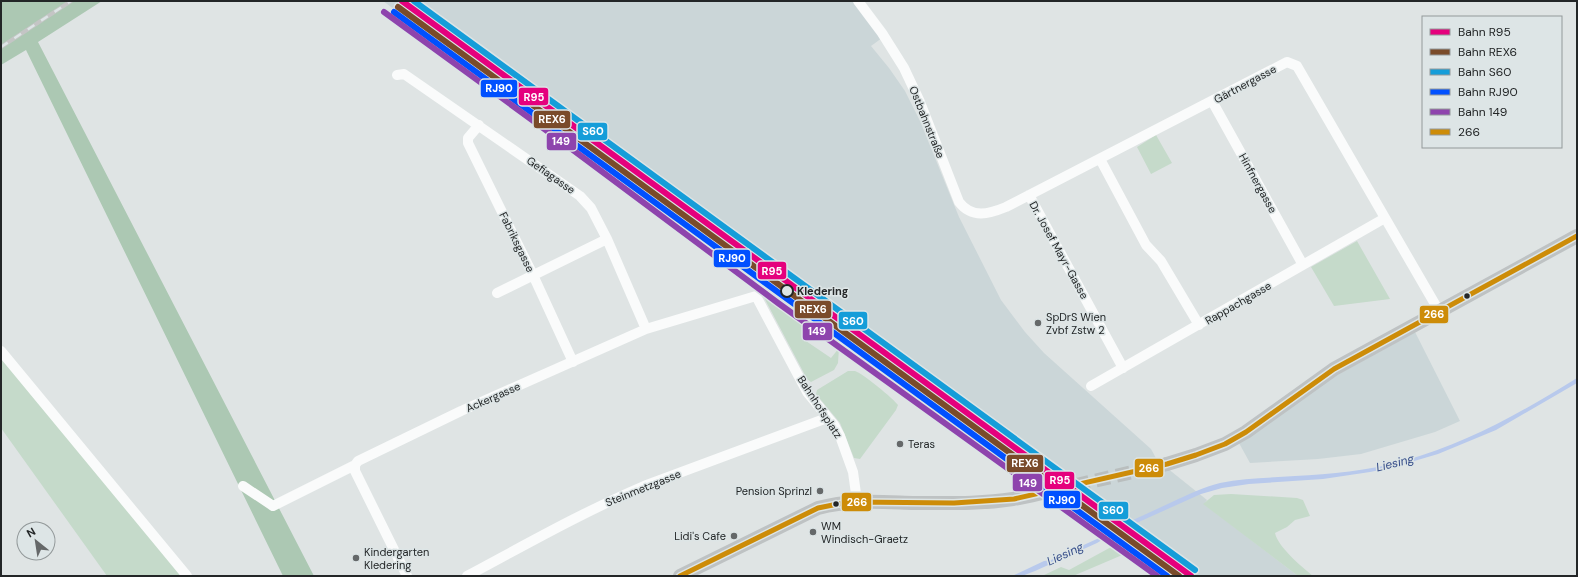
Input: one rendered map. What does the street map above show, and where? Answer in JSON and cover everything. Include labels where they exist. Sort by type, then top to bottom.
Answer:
[{"type":"main road","points":[[1167,464],[1225,444],[1241,435],[1334,369],[1577,236]]},
{"type":"main road","points":[[680,576],[818,508],[836,503],[857,501],[948,503],[996,501],[1020,498],[1055,490]]},
{"type":"street","name":"Ostbahnstraße","points":[[858,1],[886,39],[904,68],[920,102],[959,202],[968,211],[981,214],[991,213],[1006,207]]},
{"type":"street","name":"Gärtnergasse","points":[[1006,207],[1287,62],[1297,66],[1439,311]]},
{"type":"street","name":"Gefiagasse","points":[[397,75],[404,74],[580,196],[591,208],[607,239],[646,329]]},
{"type":"street","name":"Hinfnergasse","points":[[1212,101],[1303,265]]},
{"type":"street","name":"Fabriksgasse","points":[[479,125],[468,138],[468,143],[533,275],[573,362]]},
{"type":"street","points":[[1100,159],[1146,245],[1161,261],[1199,325]]},
{"type":"street","name":"Dr. Josef Mayr-Gasse","points":[[1029,195],[1123,368]]},
{"type":"street","name":"Rappachgasse","points":[[1091,386],[1385,218]]},
{"type":"street","points":[[497,293],[607,239]]},
{"type":"street","name":"Ackergasse","points":[[243,486],[273,506],[355,465],[358,461],[461,411],[646,329],[756,296]]},
{"type":"street","name":"Bahnhofsplatz","points":[[756,296],[807,392],[827,418],[834,424],[840,436],[853,472],[857,501]]},
{"type":"street","points":[[1,351],[187,576]]},
{"type":"street","name":"Steinmetzgasse","points":[[467,576],[618,497],[827,418]]},
{"type":"street","points":[[355,465],[355,472],[407,576]]},
{"type":"shaded area","points":[[383,1],[854,1],[882,38],[871,46],[905,91],[920,121],[959,217],[1001,300],[1025,332],[1044,353],[1151,449],[1157,460],[1207,500],[1204,504],[1298,576],[1174,576],[1032,473],[829,330]]},
{"type":"shaded area","points":[[1415,332],[1460,421],[1435,432],[1361,454],[1318,459],[1250,463],[1239,443],[1312,389]]},
{"type":"green space","points":[[1,1],[102,1],[38,42],[314,576],[283,576],[26,50],[1,65]]},
{"type":"green space","points":[[1156,135],[1172,163],[1151,174],[1137,147]]},
{"type":"green space","points":[[1357,241],[1390,299],[1334,306],[1311,267]]},
{"type":"green space","points":[[770,286],[807,313],[801,320],[808,332],[803,339],[831,358],[839,348],[838,363],[834,370],[811,382],[807,379],[760,290]]},
{"type":"green space","points":[[1,351],[187,576],[107,576],[1,428]]},
{"type":"green space","points":[[848,371],[855,371],[864,376],[898,405],[896,410],[860,459],[854,458],[840,423],[816,394],[817,390]]},
{"type":"green space","points":[[1231,494],[1297,498],[1303,500],[1310,516],[1295,520],[1287,527],[1275,533],[1285,550],[1296,562],[1313,576],[1298,576],[1203,504],[1214,495]]},
{"type":"green space","points":[[1124,540],[1134,547],[1127,553],[1073,576],[1042,576],[1061,567],[1069,570]]},
{"type":"green space","points":[[1137,549],[1174,576],[1171,576]]},
{"type":"water","name":"Liesing","points":[[1577,378],[1577,383],[1496,430],[1438,454],[1394,467],[1370,472],[1323,479],[1249,484],[1222,488],[1201,494],[1035,571],[1022,576],[1012,576],[1099,538],[1109,531],[1189,494],[1220,483],[1248,479],[1349,472],[1403,461],[1427,454],[1493,426]]},
{"type":"tunnel","points":[[1055,490],[1167,464]]},
{"type":"railway","points":[[1,47],[71,1]]},
{"type":"rail line","name":"R95","points":[[402,1],[1191,576]]},
{"type":"rail line","name":"S60","points":[[414,1],[1195,570]]},
{"type":"rail line","name":"REX6","points":[[398,7],[1179,576]]},
{"type":"rail line","name":"149","points":[[384,12],[565,144],[778,303],[1157,576]]},
{"type":"rail line","name":"RJ90","points":[[394,12],[1167,576]]},
{"type":"transit line","name":"266","points":[[680,576],[818,508],[856,502],[954,503],[1014,499],[1167,464],[1196,455],[1225,444],[1246,432],[1334,369],[1577,236]]},
{"type":"place","name":"Kledering","points":[[787,291]]},
{"type":"place","name":"SpDrS Wien Zvbf Zstw 2","points":[[1038,323]]},
{"type":"place","name":"Teras","points":[[900,444]]},
{"type":"place","name":"Pension Sprinzl","points":[[820,491]]},
{"type":"place","name":"WM Windisch-Graetz","points":[[813,532]]},
{"type":"place","name":"Lidi's Cafe","points":[[734,536]]},
{"type":"place","name":"Kindergarten Kledering","points":[[356,558]]}]
